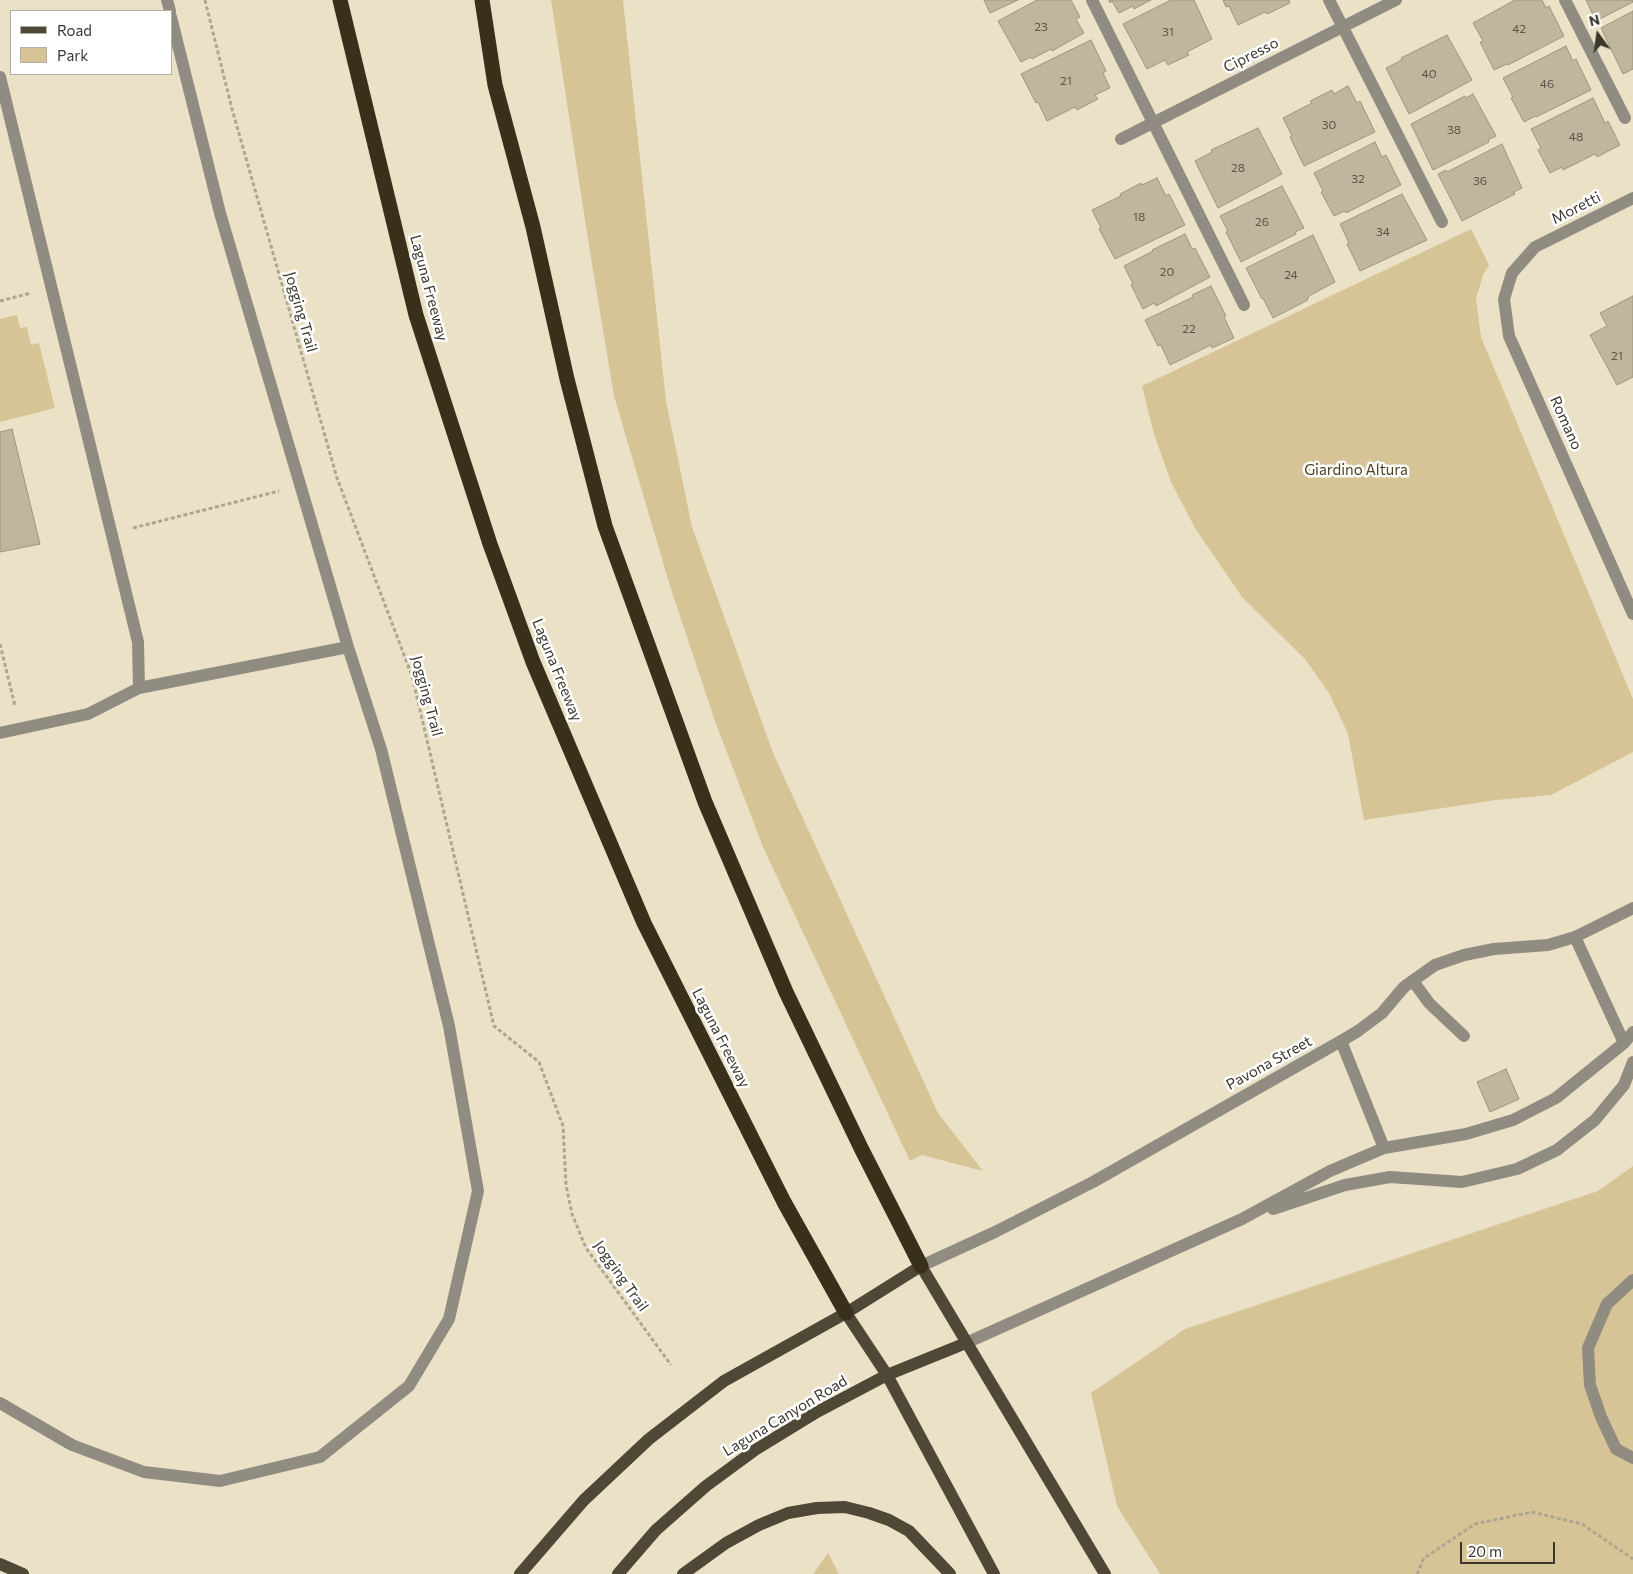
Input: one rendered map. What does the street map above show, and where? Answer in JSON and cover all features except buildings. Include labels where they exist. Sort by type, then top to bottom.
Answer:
[{"type":"highway","name":"Laguna Freeway","points":[[340,0],[416,315],[490,544],[533,662],[644,923],[784,1202],[846,1313]]},
{"type":"highway","points":[[482,0],[495,85],[533,227],[567,379],[604,526],[698,783],[786,992],[861,1148],[922,1266]]},
{"type":"main road","points":[[520,1574],[584,1500],[650,1439],[724,1381],[846,1313],[922,1266],[966,1343],[1105,1574]]},
{"type":"main road","points":[[846,1313],[887,1375],[994,1574]]},
{"type":"main road","name":"Laguna Canyon Road","points":[[618,1574],[656,1530],[706,1486],[748,1455],[810,1416],[887,1375],[966,1343]]},
{"type":"main road","points":[[683,1574],[726,1543],[759,1525],[788,1513],[817,1508],[846,1507],[889,1520],[909,1531],[950,1574]]},
{"type":"main road","points":[[0,1564],[23,1574]]},
{"type":"street","points":[[1092,0],[1244,305]]},
{"type":"street","points":[[1329,0],[1442,222]]},
{"type":"street","name":"Cipresso","points":[[1121,139],[1396,0]]},
{"type":"street","points":[[1565,0],[1625,118]]},
{"type":"street","points":[[0,1403],[72,1445],[144,1472],[220,1482],[320,1456],[409,1386],[449,1319],[478,1191],[449,1026],[381,749],[348,647],[220,213],[172,21]]},
{"type":"street","points":[[0,77],[138,642],[139,688]]},
{"type":"street","name":"Moretti","points":[[1534,247],[1633,198]]},
{"type":"street","name":"Romano","points":[[1534,247],[1512,273],[1504,300],[1509,336],[1633,614]]},
{"type":"street","points":[[0,733],[88,714],[139,688],[348,647]]},
{"type":"street","name":"Pavona Street","points":[[922,1266],[996,1232],[1093,1182],[1341,1041],[1382,1013],[1404,987],[1435,965],[1464,955],[1494,949],[1548,945],[1574,937],[1633,908]]},
{"type":"street","points":[[1574,937],[1624,1043]]},
{"type":"street","points":[[1412,981],[1429,1003],[1464,1036]]},
{"type":"street","points":[[966,1343],[1242,1219],[1330,1171],[1384,1148],[1466,1134],[1513,1120],[1556,1098],[1624,1043],[1633,1032]]},
{"type":"street","points":[[1341,1041],[1384,1148]]},
{"type":"street","points":[[1242,1219],[1346,1185],[1390,1177],[1462,1182],[1517,1169],[1557,1150],[1594,1120],[1624,1085],[1633,1062]]},
{"type":"street","points":[[1633,1280],[1607,1304],[1588,1348],[1590,1385],[1601,1417],[1616,1449],[1633,1458]]},
{"type":"path","name":"Jogging Trail","points":[[205,0],[234,118],[337,478],[412,676],[494,1026],[539,1062],[563,1126],[566,1185],[572,1214],[586,1248],[671,1365]]},
{"type":"path","points":[[0,301],[52,288]]},
{"type":"path","points":[[113,538],[136,527],[300,486]]},
{"type":"path","points":[[0,644],[20,729]]},
{"type":"path","points":[[1417,1574],[1424,1558],[1475,1524],[1532,1512],[1582,1524],[1633,1559]]},
{"type":"green space","points":[[551,0],[623,0],[666,401],[692,527],[773,753],[938,1113],[983,1171],[922,1155],[910,1161],[763,847],[715,721],[670,586],[614,396]]},
{"type":"green space","name":"Giardino Altura","points":[[1471,229],[1489,265],[1483,275],[1476,299],[1481,337],[1633,699],[1633,752],[1551,795],[1496,800],[1364,820],[1348,734],[1329,693],[1305,659],[1242,597],[1195,528],[1171,482],[1154,434],[1142,386]]},
{"type":"green space","points":[[17,315],[20,328],[27,327],[31,345],[39,343],[55,408],[0,422],[0,319]]},
{"type":"green space","points":[[1633,1166],[1633,1574],[1160,1574],[1117,1506],[1091,1393],[1185,1329],[1598,1191]]},
{"type":"green space","points":[[828,1553],[839,1574],[813,1574]]}]
